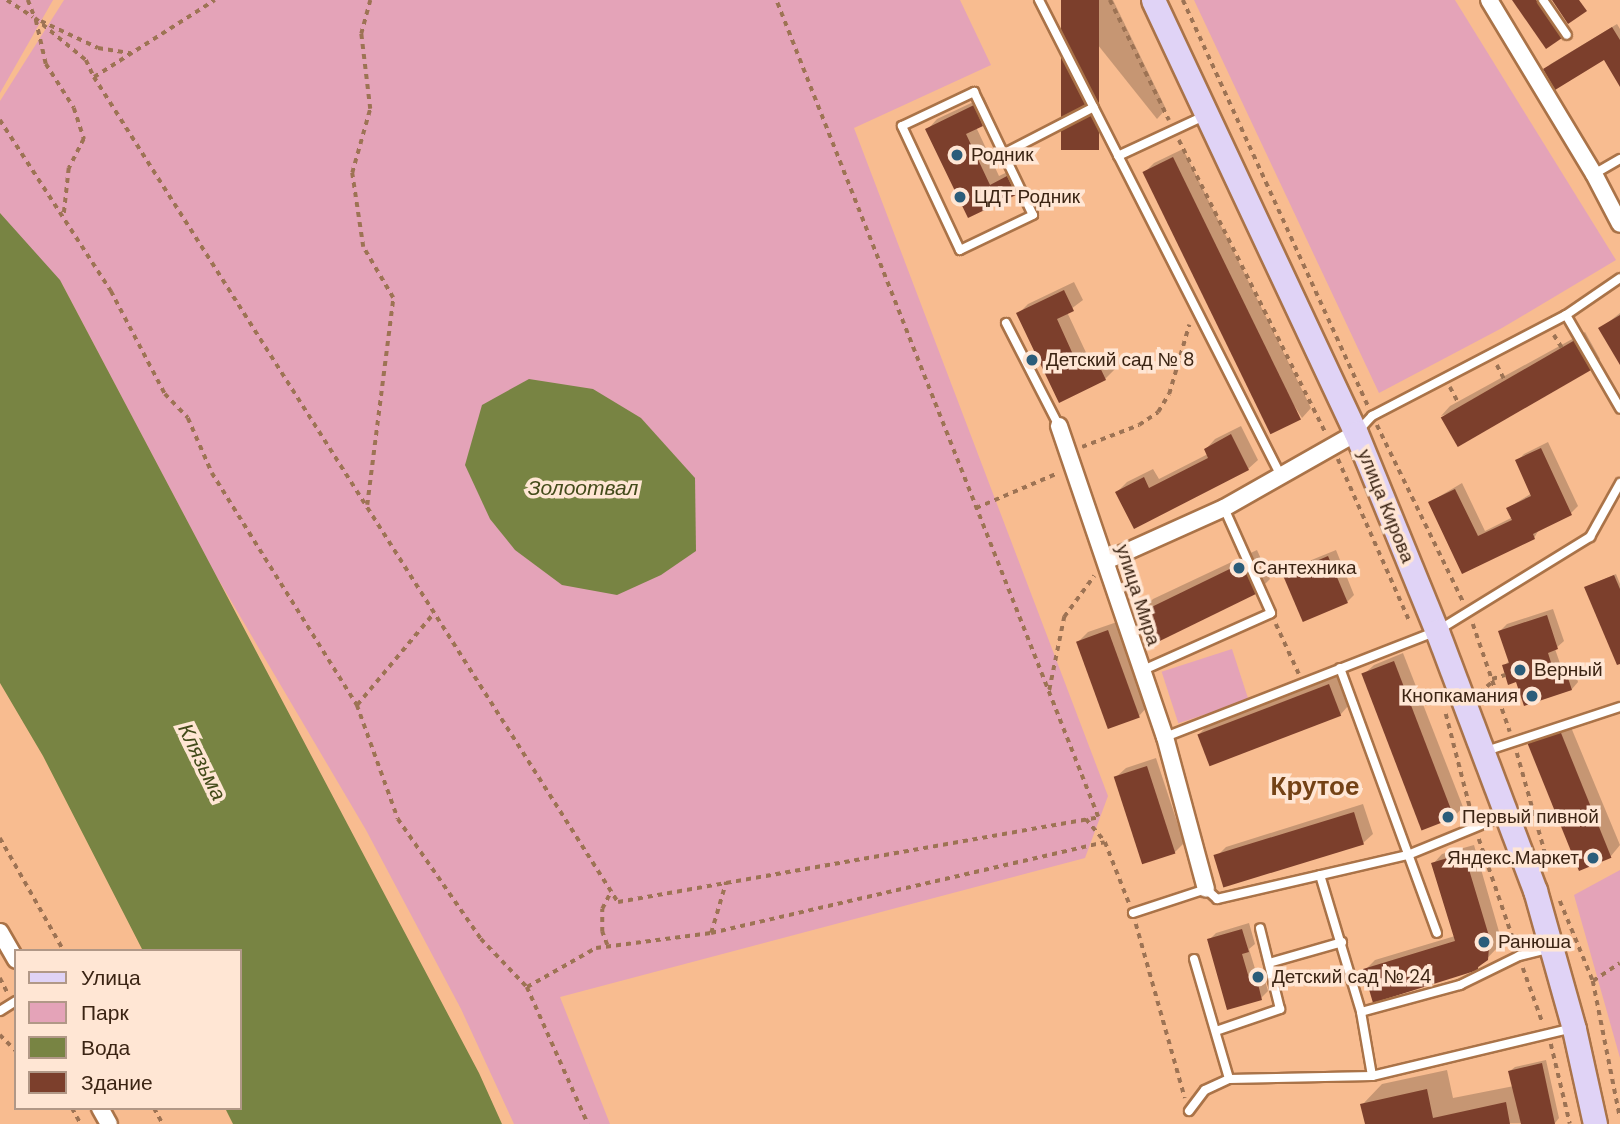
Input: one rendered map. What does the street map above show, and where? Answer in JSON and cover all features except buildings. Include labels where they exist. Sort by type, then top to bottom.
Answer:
[{"type":"street","name":"улица Кирова","points":[[1153,0],[1209,114],[1356,433],[1427,634],[1483,752],[1535,890],[1574,1029],[1595,1124]]},
{"type":"street","points":[[1489,0],[1594,174],[1620,223]]},
{"type":"street","name":"улица Мира","points":[[1059,426],[1165,737],[1206,889]]},
{"type":"street","points":[[1105,561],[1224,508],[1356,433]]},
{"type":"street","points":[[0,932],[14,956]]},
{"type":"lane","points":[[1039,0],[1281,476]]},
{"type":"lane","points":[[1543,0],[1567,35]]},
{"type":"lane","points":[[974,92],[1003,154],[1033,215],[960,250],[902,127],[974,92]]},
{"type":"lane","points":[[1003,154],[1094,107]]},
{"type":"lane","points":[[1118,156],[1209,114]]},
{"type":"lane","points":[[1594,174],[1620,159]]},
{"type":"lane","points":[[1356,433],[1372,416],[1566,315],[1620,278]]},
{"type":"lane","points":[[1566,315],[1620,408]]},
{"type":"lane","name":"улица Мира","points":[[1006,323],[1059,426]]},
{"type":"lane","points":[[1165,737],[1427,634],[1590,537],[1620,483]]},
{"type":"lane","points":[[1141,671],[1271,613],[1224,508]]},
{"type":"lane","points":[[1340,668],[1437,933]]},
{"type":"lane","points":[[1483,752],[1620,707]]},
{"type":"lane","points":[[1133,913],[1206,889],[1217,899],[1408,855],[1506,814]]},
{"type":"lane","points":[[1320,875],[1362,1012],[1372,1076]]},
{"type":"lane","points":[[1216,1031],[1280,1009],[1260,928]]},
{"type":"lane","points":[[1269,962],[1342,942]]},
{"type":"lane","points":[[1362,1012],[1460,985],[1519,956],[1552,947]]},
{"type":"lane","points":[[1194,959],[1229,1079]]},
{"type":"lane","points":[[1189,1111],[1205,1090],[1229,1079],[1372,1076],[1574,1029]]},
{"type":"path","points":[[7,0],[35,18],[86,60],[94,77],[618,902],[1098,817],[776,0]]},
{"type":"path","points":[[28,0],[46,64],[74,108],[84,139],[69,168],[64,216]]},
{"type":"path","points":[[94,77],[215,0]]},
{"type":"path","points":[[366,507],[393,298],[363,247],[352,173],[370,109],[361,34],[370,0]]},
{"type":"path","points":[[1110,0],[1427,634]]},
{"type":"path","points":[[35,18],[98,48],[131,53]]},
{"type":"path","points":[[0,120],[111,291],[165,394],[188,418],[212,473],[357,705],[398,820],[481,939],[527,987],[588,1124]]},
{"type":"path","points":[[976,508],[1139,425],[1158,412],[1175,376],[1194,306]]},
{"type":"path","points":[[1445,378],[1459,404]]},
{"type":"path","points":[[1048,692],[1064,617],[1105,561]]},
{"type":"path","points":[[357,705],[434,613]]},
{"type":"path","points":[[1271,613],[1303,682]]},
{"type":"path","points":[[1492,679],[1505,675]]},
{"type":"path","points":[[1442,702],[1475,827],[1554,1051],[1570,1124]]},
{"type":"path","points":[[1086,819],[1105,842],[1133,913],[1189,1111]]},
{"type":"path","points":[[0,838],[63,949]]},
{"type":"path","points":[[527,987],[596,948],[607,945],[710,933],[1105,842]]},
{"type":"path","points":[[710,933],[726,882]]},
{"type":"path","points":[[607,945],[602,932],[603,909],[611,891]]},
{"type":"path","points":[[1593,981],[1620,963]]},
{"type":"path","points":[[0,1035],[14,1049]]},
{"type":"green space","points":[[0,0],[53,0],[0,93]]},
{"type":"green space","points":[[64,0],[960,0],[991,65],[854,128],[1108,796],[1085,858],[560,997],[610,1124],[514,1124],[461,1009],[366,830],[214,572],[62,284],[0,214],[0,101]]},
{"type":"green space","points":[[1194,0],[1455,0],[1616,260],[1502,328],[1379,393]]},
{"type":"green space","points":[[1232,649],[1249,700],[1178,723],[1162,672]]},
{"type":"green space","points":[[1620,870],[1620,1058],[1574,895]]},
{"type":"water","name":"Клязьма","points":[[0,213],[60,280],[479,1073],[502,1124],[233,1124],[226,1110],[242,1110],[242,949],[142,949],[43,756],[0,683]]},
{"type":"water","name":"Золоотвал","points":[[529,379],[593,389],[641,418],[695,478],[696,551],[661,575],[617,595],[562,585],[515,550],[490,519],[465,465],[482,405]]},
{"type":"place","name":"Родник","points":[[957,155]]},
{"type":"place","name":"ЦДТ Родник","points":[[960,197]]},
{"type":"place","name":"Детский сад № 8","points":[[1032,360]]},
{"type":"place","name":"Сантехника","points":[[1239,568]]},
{"type":"place","name":"Верный","points":[[1520,670]]},
{"type":"place","name":"Кнопкамания","points":[[1532,696]]},
{"type":"place","name":"Первый пивной","points":[[1448,817]]},
{"type":"place","name":"Яндекс.Маркет","points":[[1593,858]]},
{"type":"place","name":"Ранюша","points":[[1484,942]]},
{"type":"place","name":"Детский сад № 24","points":[[1258,977]]},
{"type":"district","name":"Крутое","points":[[1315,787]]}]
